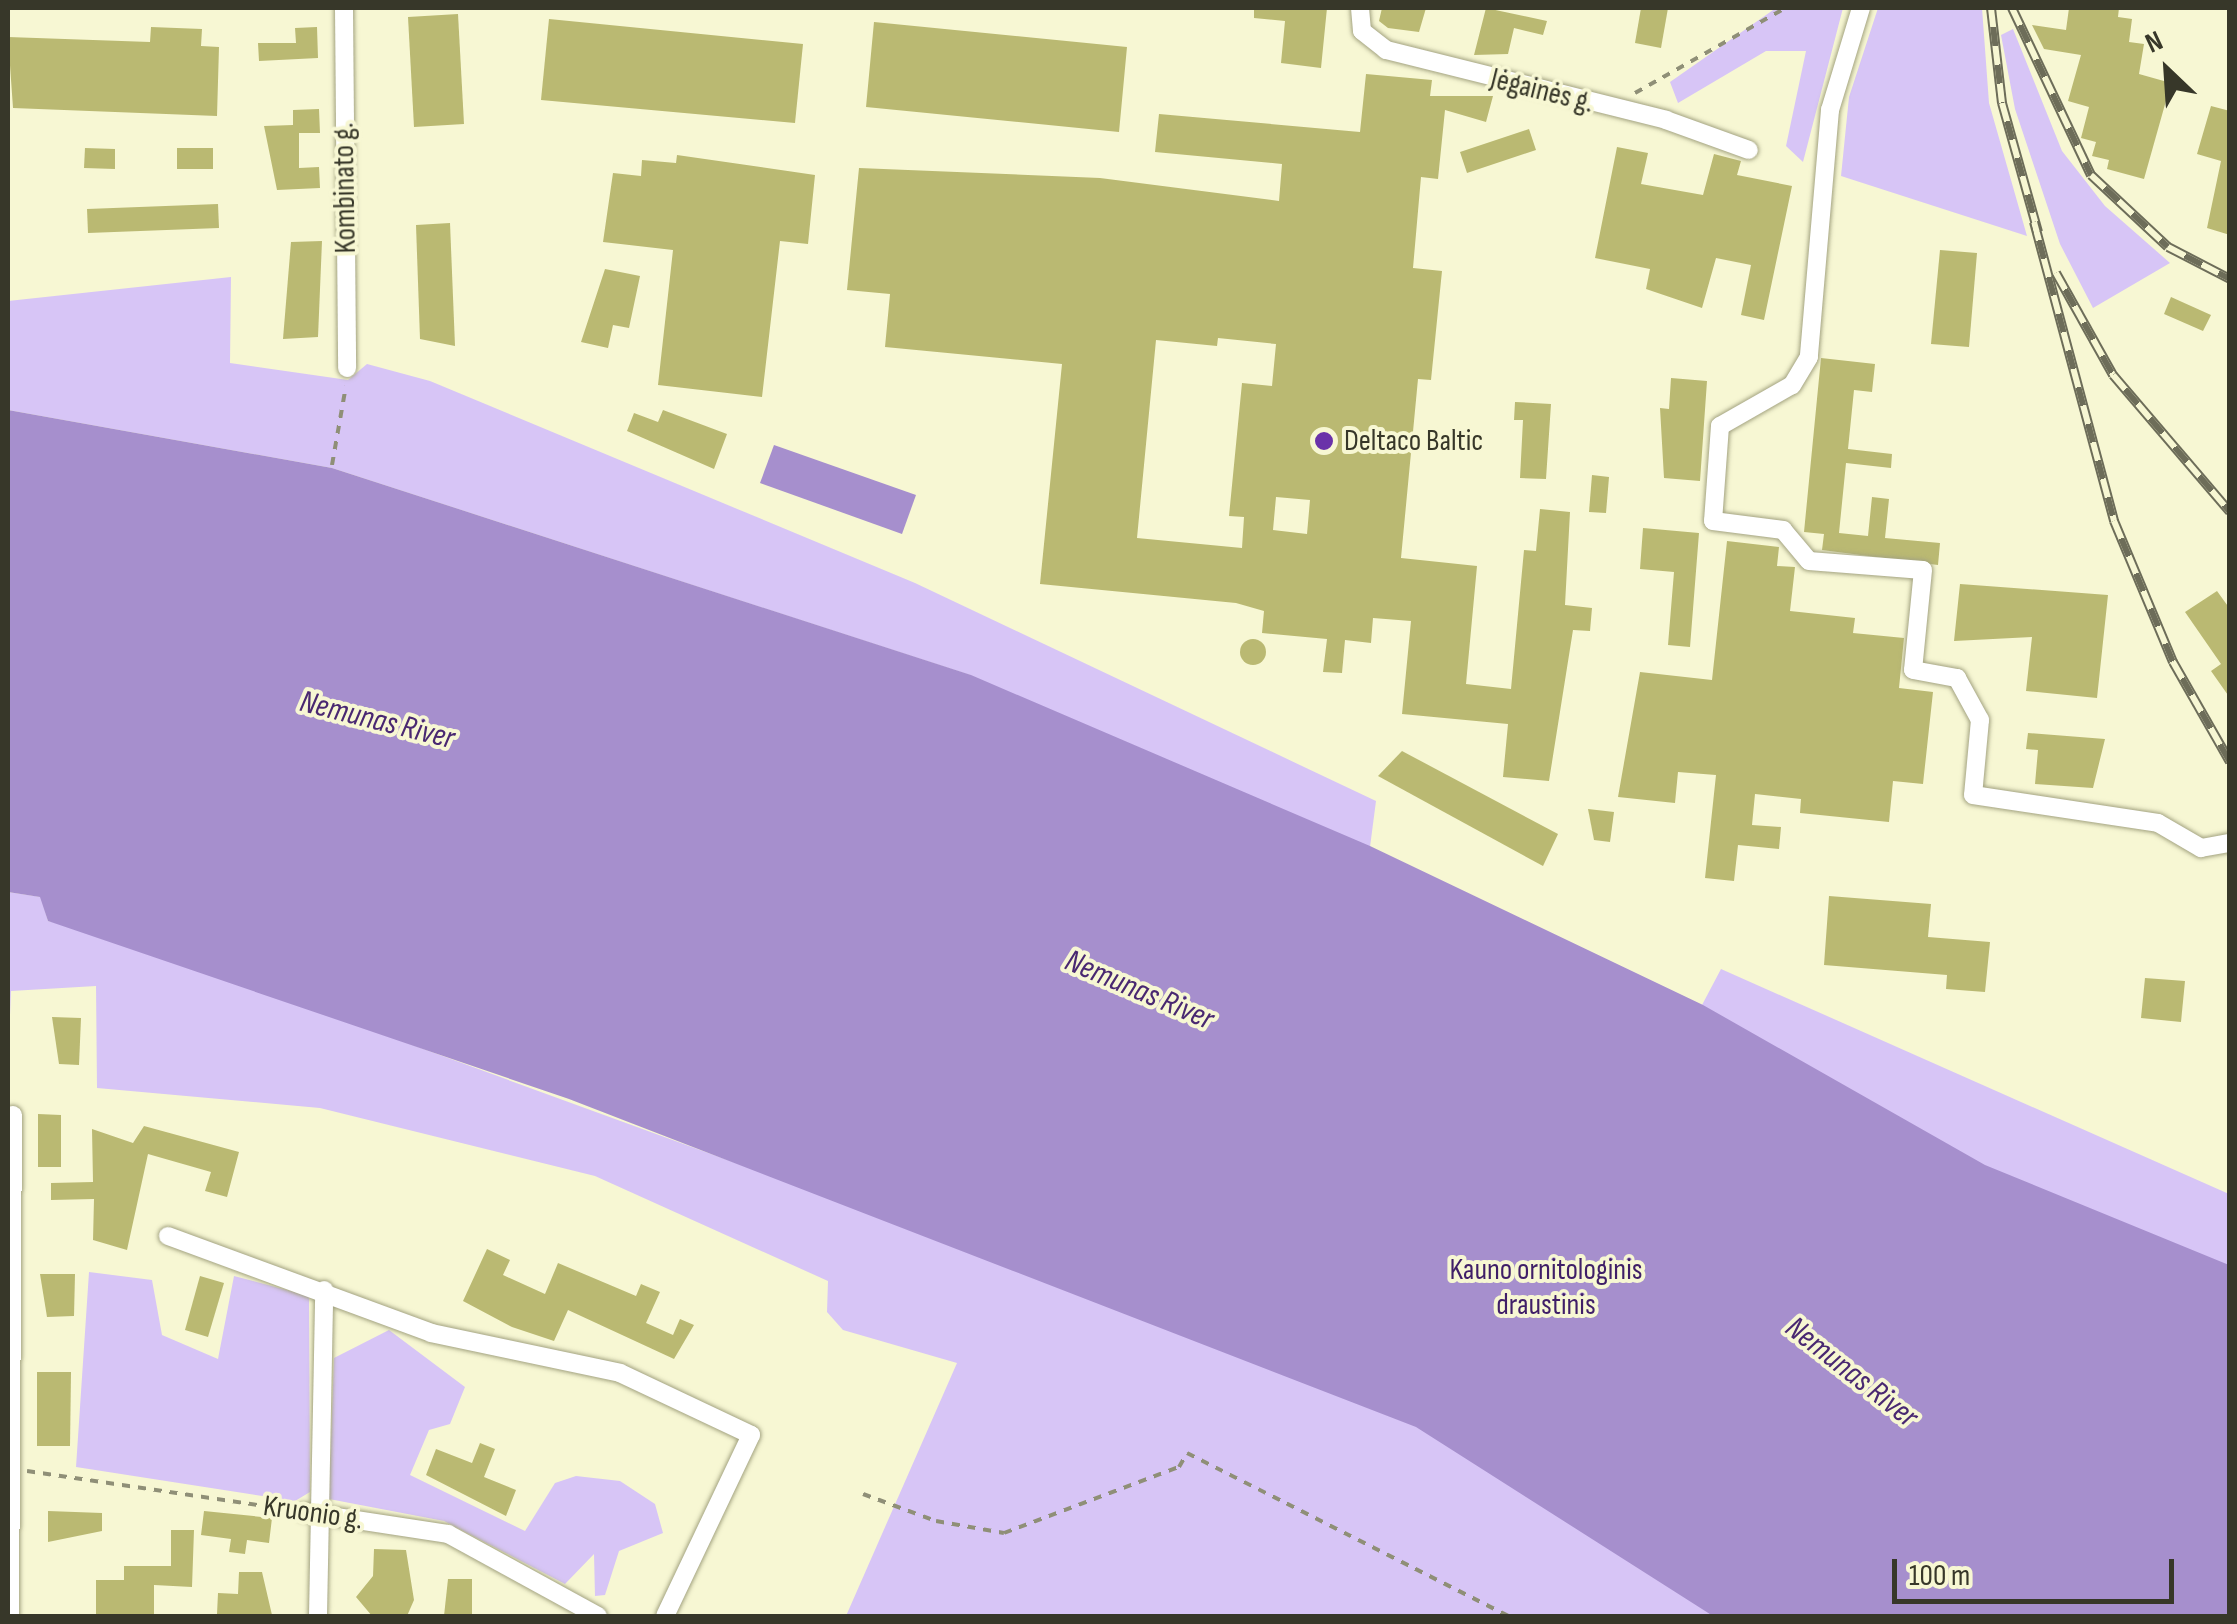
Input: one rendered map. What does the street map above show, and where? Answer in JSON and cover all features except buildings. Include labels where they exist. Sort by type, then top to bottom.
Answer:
[{"type":"street","name":"Kombinato g.","points":[[344,8],[348,368]]},
{"type":"street","name":"Jėgainės g.","points":[[1360,8],[1362,31],[1386,50],[1616,109],[1749,150]]},
{"type":"street","points":[[1860,8],[1836,75],[1810,357],[1792,385],[1720,426],[1713,521],[1783,530],[1809,562],[1922,570],[1913,670],[1957,678],[1980,720],[1973,794],[2158,823],[2201,848],[2230,843]]},
{"type":"street","points":[[10,1616],[12,1115]]},
{"type":"street","points":[[168,1236],[324,1290],[431,1333],[620,1373],[752,1435],[665,1616]]},
{"type":"street","points":[[318,1616],[312,1513],[324,1290]]},
{"type":"street","name":"Kruonio g.","points":[[312,1513],[448,1534],[598,1616]]},
{"type":"path","points":[[1616,109],[1785,8]]},
{"type":"path","points":[[332,465],[348,368]]},
{"type":"path","points":[[863,1494],[936,1521],[1004,1532],[1179,1467],[1187,1453],[1508,1616]]},
{"type":"path","name":"Kruonio g.","points":[[9,1459],[312,1513]]},
{"type":"green space","points":[[1776,8],[1843,8],[1803,162],[1786,146],[1806,51],[1766,51],[1678,103],[1670,82]]},
{"type":"green space","points":[[1878,8],[1982,8],[1989,103],[2027,236],[1841,176],[1849,97]]},
{"type":"green space","points":[[2013,29],[2062,151],[2105,206],[2170,263],[2093,308],[2060,244],[2015,109],[2001,35]]},
{"type":"green space","name":"Kauno ornitologinis draustinis","points":[[231,277],[230,363],[348,380],[367,364],[430,381],[915,583],[1376,801],[1370,847],[1702,1005],[1721,969],[2229,1194],[2229,1616],[846,1616],[957,1363],[843,1330],[827,1312],[828,1281],[595,1176],[320,1108],[97,1088],[96,986],[11,991],[8,1065],[8,892],[41,897],[48,921],[111,935],[744,1166],[970,675],[332,468],[8,410],[8,301]]},
{"type":"green space","points":[[89,1272],[152,1280],[162,1335],[218,1359],[234,1276],[309,1296],[310,1492],[295,1501],[76,1467]]},
{"type":"green space","points":[[389,1330],[465,1387],[450,1424],[429,1430],[410,1475],[525,1531],[555,1483],[576,1476],[620,1481],[655,1504],[663,1533],[619,1551],[605,1595],[595,1596],[594,1554],[565,1584],[444,1521],[329,1499],[334,1358]]},
{"type":"water","name":"Kauno ornitologinis draustinis","points":[[8,410],[332,468],[971,675],[1370,846],[1703,1005],[1985,1165],[2229,1265],[2229,1616],[1713,1616],[1416,1427],[569,1099],[48,921],[40,897],[8,892]]},
{"type":"water","points":[[774,445],[916,495],[902,534],[760,483]]},
{"type":"railway","points":[[1991,8],[2002,103],[2038,232]]},
{"type":"railway","points":[[2012,8],[2091,175],[2168,247],[2230,279]]},
{"type":"railway","points":[[2034,222],[2114,521],[2173,662],[2230,762]]},
{"type":"railway","points":[[2056,273],[2113,375],[2230,512]]},
{"type":"place","name":"Deltaco Baltic","points":[[1324,441]]},
{"type":"water label","name":"Nemunas River","points":[[377,721]]},
{"type":"water label","name":"Nemunas River","points":[[1139,991]]},
{"type":"water label","name":"Nemunas River","points":[[1851,1373]]}]
